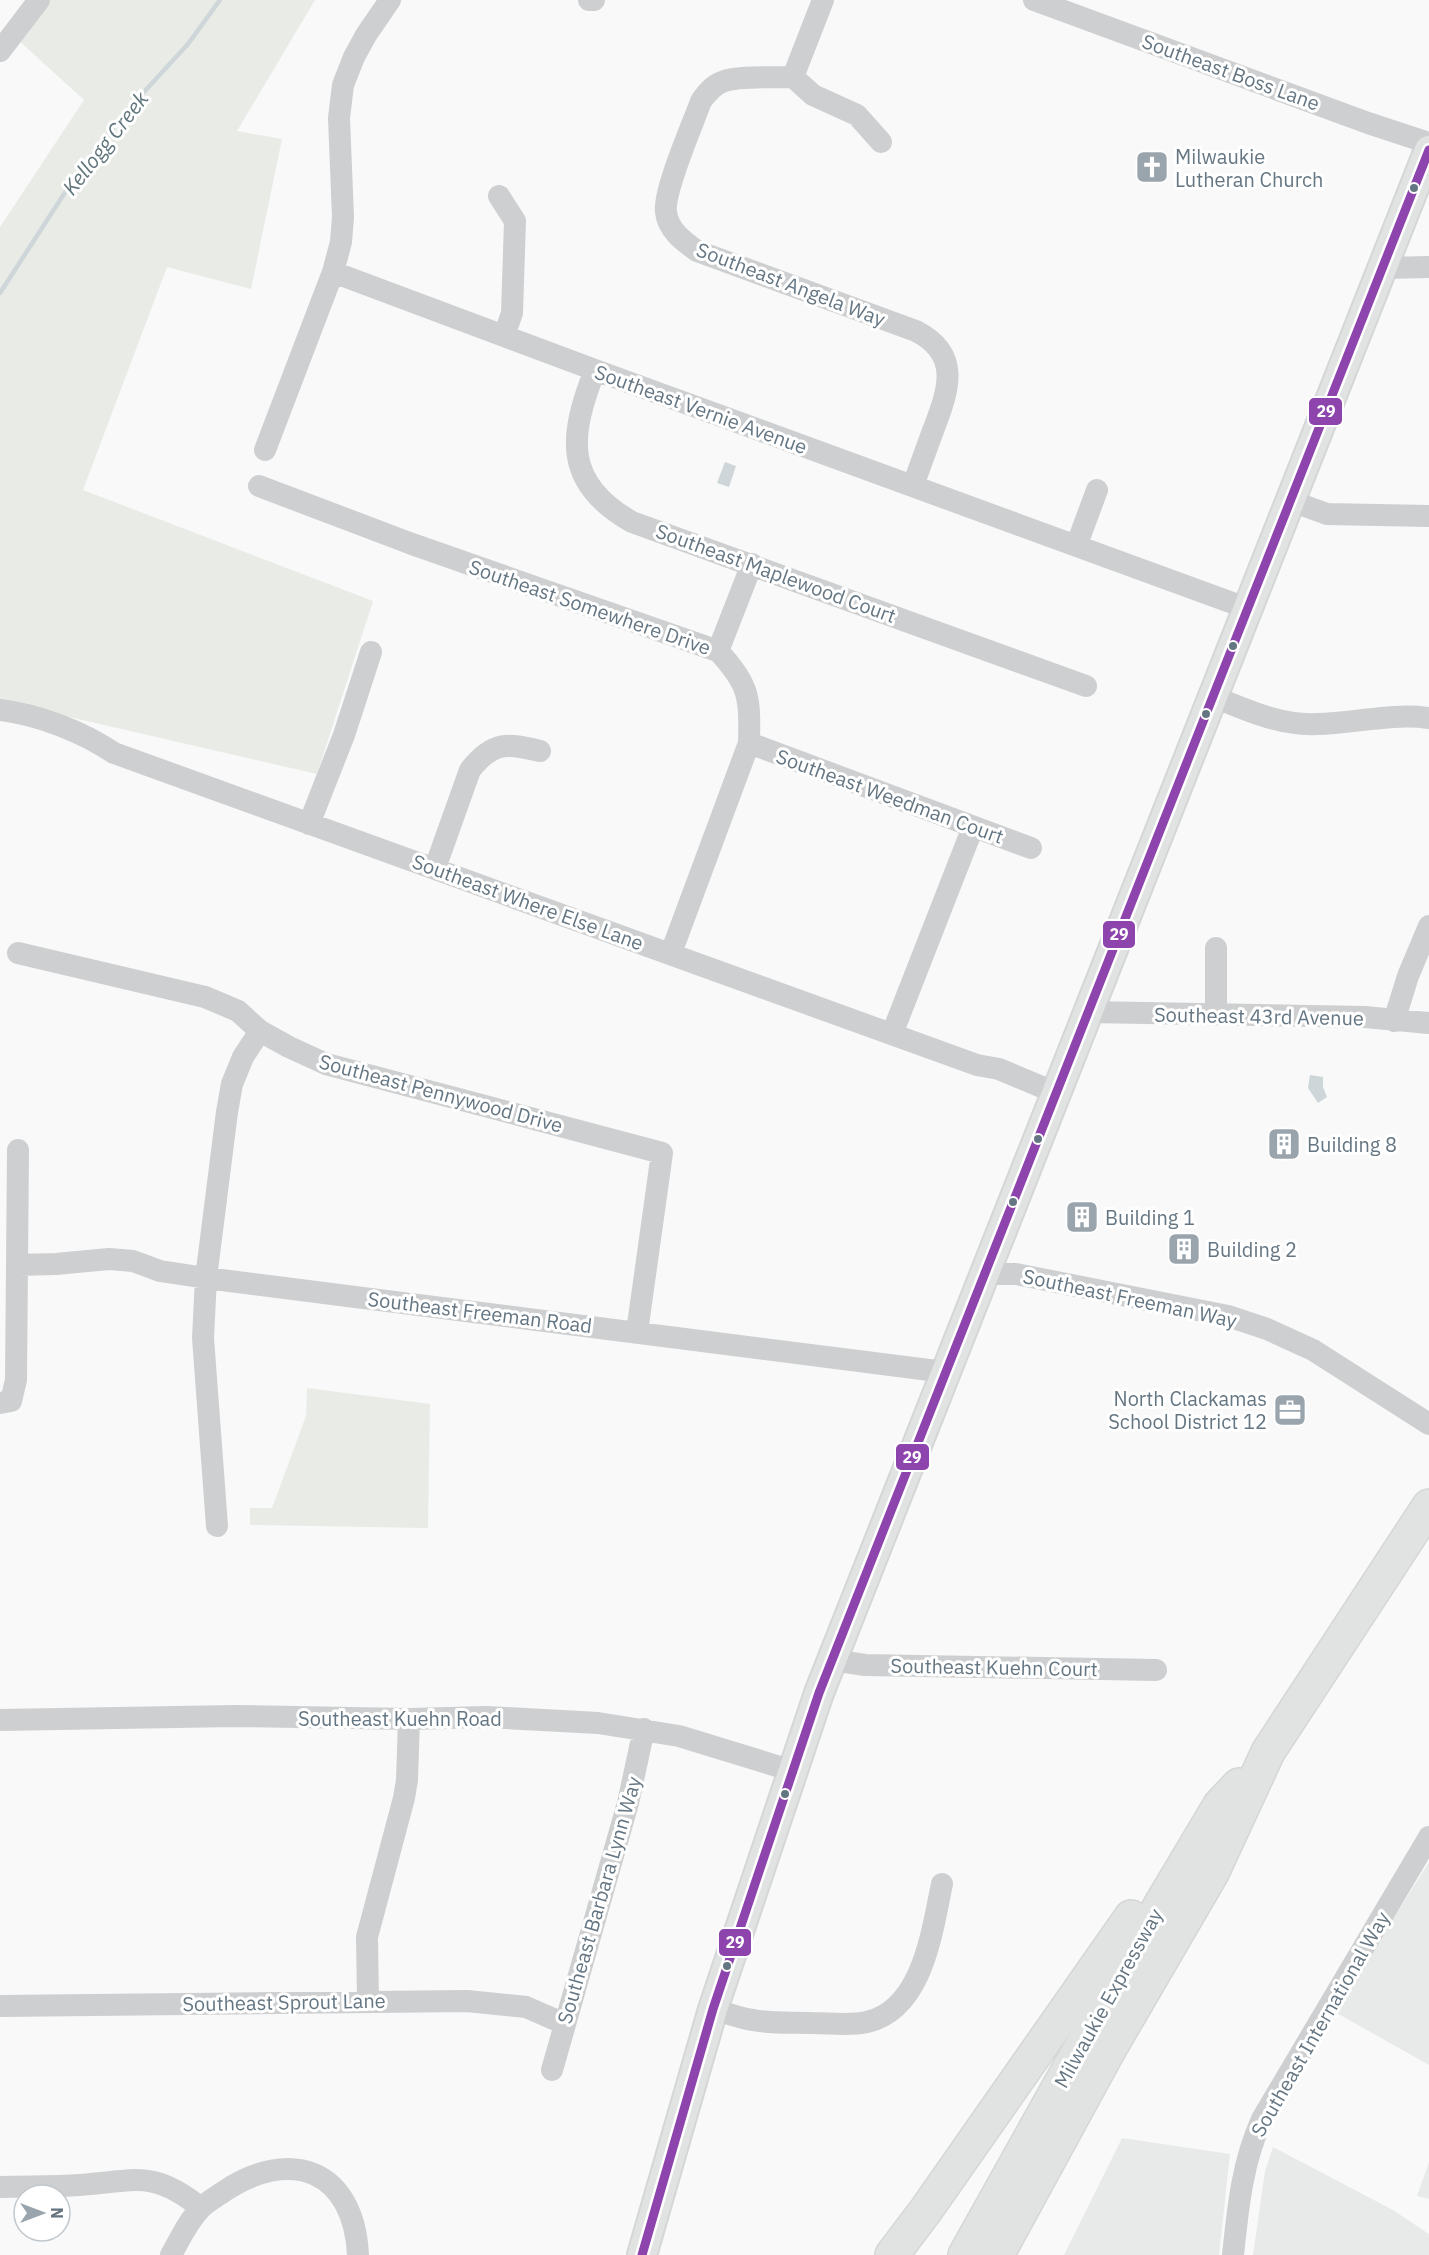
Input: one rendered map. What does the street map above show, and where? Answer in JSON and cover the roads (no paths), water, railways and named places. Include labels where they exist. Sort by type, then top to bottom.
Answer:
[{"type":"highway","name":"Milwaukie Expressway","points":[[997,2255],[1110,2048],[1212,1873],[1268,1752],[1429,1506]]},
{"type":"highway","name":"Milwaukie Expressway","points":[[965,2255],[1098,2014],[1220,1805],[1268,1752]]},
{"type":"highway","points":[[892,2255],[1160,1876],[1220,1805]]},
{"type":"main road","points":[[642,2255],[713,2009],[832,1660],[1429,150]]},
{"type":"street","points":[[0,51],[39,0]]},
{"type":"street","points":[[265,450],[333,272],[341,242],[343,217],[339,118],[343,85],[366,35],[390,0]]},
{"type":"street","points":[[589,0],[594,0]]},
{"type":"street","points":[[823,0],[793,77],[813,95],[856,116],[881,142]]},
{"type":"street","name":"Southeast Boss Lane","points":[[1034,0],[1368,123],[1429,143]]},
{"type":"street","name":"Southeast Angela Way","points":[[793,77],[734,79],[721,82],[710,90],[701,101],[667,195],[666,212],[671,228],[681,240],[697,251],[930,338],[939,348],[946,362],[948,387],[913,486]]},
{"type":"street","points":[[499,196],[515,221],[512,313],[504,336]]},
{"type":"street","points":[[1383,268],[1429,267]]},
{"type":"street","name":"Southeast Vernie Avenue","points":[[333,272],[1249,609]]},
{"type":"street","name":"Southeast Maplewood Court","points":[[595,370],[579,416],[576,436],[577,458],[585,480],[598,497],[614,511],[632,522],[1086,686]]},
{"type":"street","name":"Southeast Somewhere Drive","points":[[259,486],[412,544],[718,651],[739,675],[748,696],[749,743],[671,953]]},
{"type":"street","points":[[1077,544],[1097,490]]},
{"type":"street","points":[[1290,501],[1327,514],[1429,516]]},
{"type":"street","points":[[718,651],[752,564]]},
{"type":"street","points":[[309,824],[344,735],[371,652]]},
{"type":"street","points":[[1214,697],[1259,715],[1287,722],[1315,725],[1378,717],[1429,718]]},
{"type":"street","name":"Southeast Where Else Lane","points":[[0,710],[23,713],[95,740],[114,753],[977,1065],[999,1068],[1056,1093]]},
{"type":"street","name":"Southeast Weedman Court","points":[[749,743],[1031,848]]},
{"type":"street","points":[[435,868],[470,770],[479,758],[491,748],[505,745],[516,745],[540,751]]},
{"type":"street","points":[[892,1034],[973,827]]},
{"type":"street","points":[[1394,1022],[1408,976],[1429,926]]},
{"type":"street","points":[[1216,948],[1216,1014]]},
{"type":"street","points":[[18,952],[205,997],[238,1011],[260,1031],[243,1057],[232,1084],[206,1278],[203,1338],[217,1526]]},
{"type":"street","name":"Southeast 43rd Avenue","points":[[1088,1012],[1365,1017],[1394,1022],[1429,1023]]},
{"type":"street","name":"Southeast Pennywood Drive","points":[[260,1031],[326,1064],[662,1153],[637,1332]]},
{"type":"street","points":[[5,1402],[16,1380],[17,1265],[9,1204],[18,1150]]},
{"type":"street","name":"Southeast Freeman Road","points":[[17,1265],[109,1259],[133,1262],[160,1271],[206,1278],[945,1372]]},
{"type":"street","name":"Southeast Freeman Way","points":[[984,1274],[1016,1274],[1228,1316],[1267,1329],[1313,1350],[1429,1424]]},
{"type":"street","name":"Southeast Kuehn Court","points":[[832,1660],[865,1665],[1156,1670]]},
{"type":"street","name":"Southeast Kuehn Road","points":[[0,1720],[235,1716],[409,1719],[487,1717],[598,1723],[644,1729],[725,1749],[793,1771]]},
{"type":"street","points":[[368,2001],[367,1937],[404,1798],[407,1780],[409,1719]]},
{"type":"street","name":"Southeast Barbara Lynn Way","points":[[552,2070],[628,1803],[644,1729]]},
{"type":"street","name":"Southeast International Way","points":[[1233,2255],[1243,2174],[1262,2120],[1429,1837]]},
{"type":"street","points":[[713,2009],[755,2021],[858,2024],[879,2018],[899,2003],[913,1986],[929,1944],[942,1884]]},
{"type":"street","name":"Southeast Sprout Lane","points":[[0,2006],[467,2001],[526,2007],[565,2024]]},
{"type":"street","points":[[171,2255],[201,2208],[240,2181],[260,2172],[282,2169],[305,2170],[323,2178],[339,2193],[355,2225],[358,2255]]},
{"type":"street","points":[[0,2187],[78,2186],[139,2179],[174,2188],[201,2208]]},
{"type":"waterway","name":"Kellogg Creek","points":[[0,293],[64,194],[121,117],[188,44],[220,0]]},
{"type":"place","name":"Milwaukie Lutheran Church","points":[[1152,167]]},
{"type":"place","name":"Building 8","points":[[1284,1144]]},
{"type":"place","name":"Building 1","points":[[1082,1217]]},
{"type":"place","name":"Building 2","points":[[1184,1249]]},
{"type":"place","name":"North Clackamas School District 12","points":[[1290,1410]]}]
